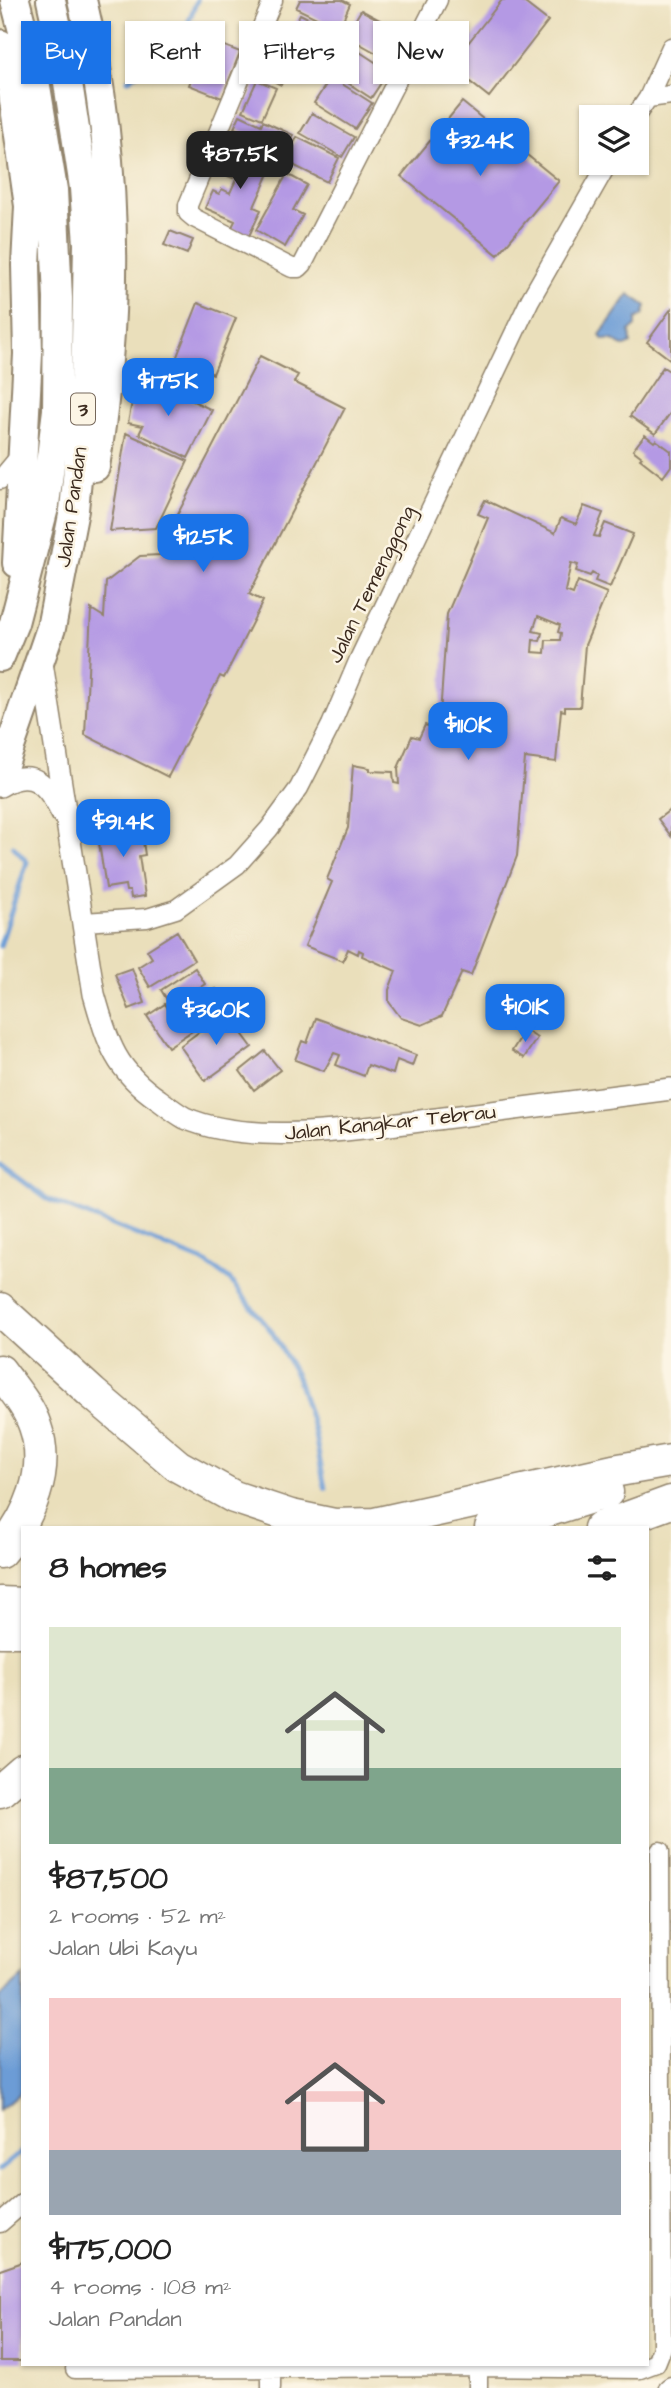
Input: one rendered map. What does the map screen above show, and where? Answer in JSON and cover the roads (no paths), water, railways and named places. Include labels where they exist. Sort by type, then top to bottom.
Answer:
[{"type":"highway","name":"Jalan Pandan","points":[[0,657],[14,623],[44,504],[57,410],[58,298],[53,190],[34,74],[15,0]]},
{"type":"highway","name":"Jalan Pandan","points":[[0,776],[51,628],[74,510],[85,396],[88,244],[84,188],[65,63],[51,0]]},
{"type":"highway","points":[[51,628],[75,564],[91,496],[102,423],[113,299],[110,185],[96,59],[82,0]]},
{"type":"highway","points":[[0,44],[12,86],[29,206],[26,265],[29,354],[14,623]]},
{"type":"highway","points":[[0,125],[26,265]]},
{"type":"highway","points":[[0,1309],[92,1393],[178,1466],[234,1497],[291,1516],[334,1525],[374,1524],[671,1461]]},
{"type":"highway","points":[[0,1371],[25,1405],[36,1427],[40,1452],[37,1484],[29,1510],[15,1535],[0,1552]]},
{"type":"highway","points":[[497,1526],[604,1493],[671,1467]]},
{"type":"highway","points":[[605,1526],[671,1502]]},
{"type":"highway","points":[[0,1603],[21,1605]]},
{"type":"highway","points":[[0,1631],[21,1631]]},
{"type":"highway","points":[[0,1791],[21,1773]]},
{"type":"street","points":[[273,0],[188,205],[188,213],[292,268],[299,268],[303,264],[438,0]]},
{"type":"street","points":[[643,105],[671,47]]},
{"type":"street","points":[[648,98],[671,94]]},
{"type":"street","name":"Jalan Temenggong","points":[[83,922],[146,918],[176,909],[237,866],[299,788],[530,300],[601,175]]},
{"type":"street","points":[[0,480],[23,453]]},
{"type":"street","name":"Jalan Kangkar Tebrau","points":[[41,657],[94,994],[105,1034],[121,1066],[140,1087],[184,1117],[223,1130],[284,1135],[395,1124],[671,1089]]},
{"type":"street","name":"Jalan Kangkar Tebrau","points":[[0,786],[14,777],[28,776],[41,783],[55,800],[69,829]]},
{"type":"street","points":[[649,2366],[656,2363],[662,2348],[666,2287],[660,1849]]},
{"type":"street","points":[[0,2223],[21,2205]]},
{"type":"street","points":[[76,2388],[75,2367],[271,2366],[271,2388]]},
{"type":"street","points":[[478,2366],[478,2388]]},
{"type":"street","points":[[518,2366],[640,2369],[648,2366]]},
{"type":"water","points":[[629,294],[646,306],[643,315],[636,319],[636,326],[630,331],[631,343],[623,346],[612,340],[603,340],[600,335]]},
{"type":"water","points":[[21,1978],[21,2092],[0,2110],[0,1997]]},
{"type":"waterway","points":[[189,21],[197,0]]},
{"type":"waterway","points":[[0,946],[27,862],[13,846]]},
{"type":"waterway","points":[[0,1164],[47,1199],[205,1262],[229,1279],[272,1332],[297,1377],[314,1430],[325,1488]]},
{"type":"waterway","points":[[0,2170],[21,2153]]}]
